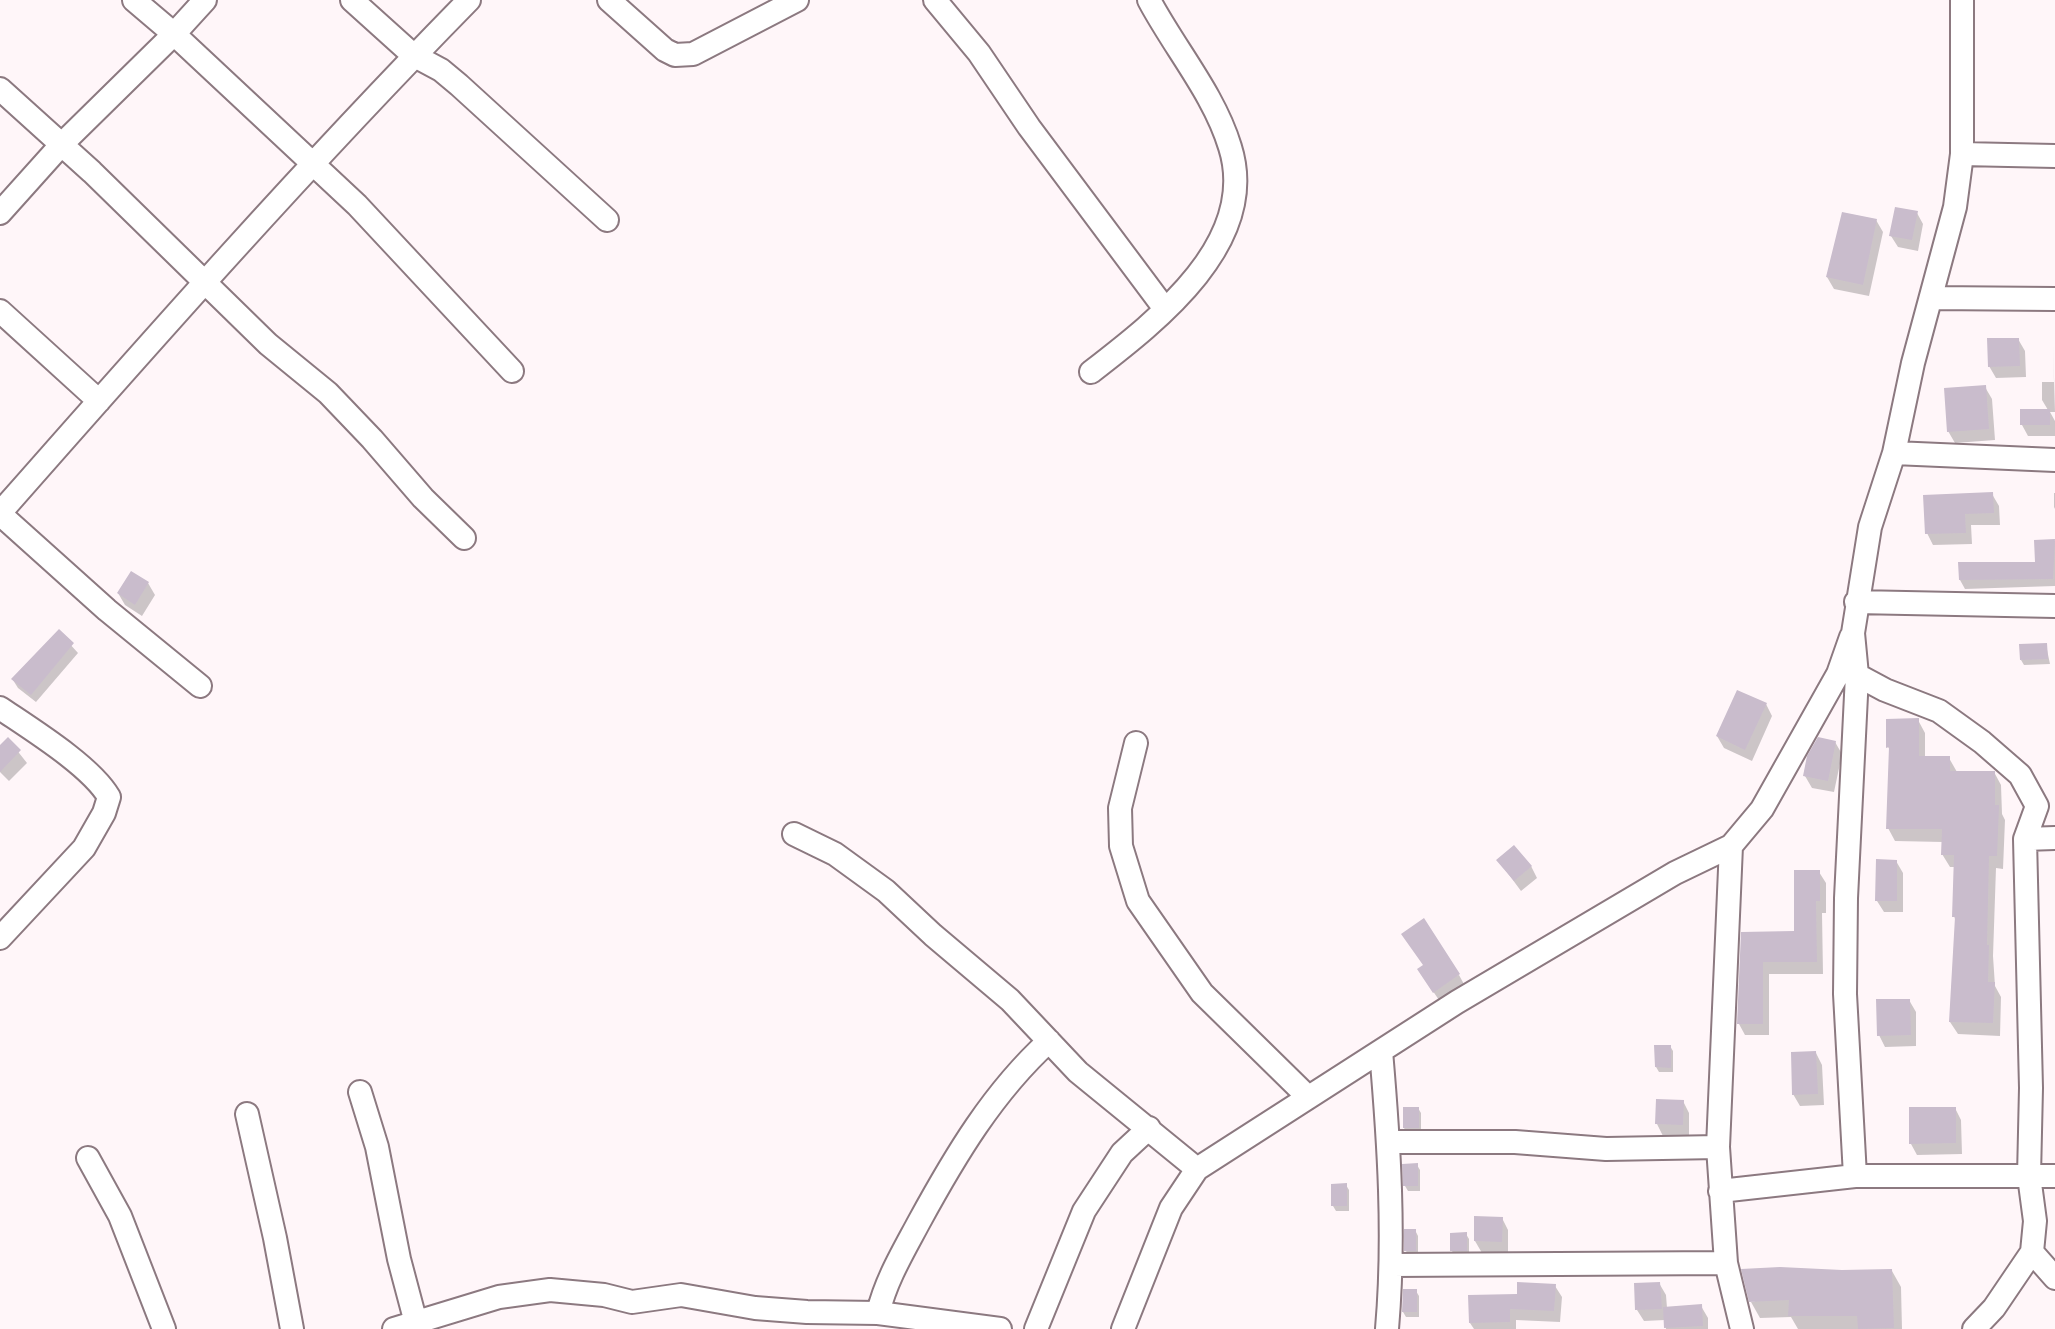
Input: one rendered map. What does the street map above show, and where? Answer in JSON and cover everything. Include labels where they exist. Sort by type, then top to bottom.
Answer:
[{"type":"street","points":[[134,0],[174,34],[357,205],[512,370]]},
{"type":"street","points":[[0,213],[61,145],[174,34],[205,0]]},
{"type":"street","points":[[352,0],[413,55],[441,70],[459,85],[607,220]]},
{"type":"street","points":[[200,686],[107,610],[0,514],[206,281],[413,55],[470,0]]},
{"type":"street","points":[[609,0],[666,50],[675,55],[693,54],[797,0]]},
{"type":"street","points":[[935,0],[979,53],[1029,126],[1165,309]]},
{"type":"street","points":[[1091,372],[1127,344],[1165,309],[1212,255],[1228,226],[1235,199],[1236,171],[1230,146],[1214,109],[1149,0]]},
{"type":"street","points":[[1855,1176],[1845,994],[1849,821],[1857,675],[1853,633],[1856,602],[1870,527],[1894,453],[1913,363],[1955,207],[1962,154],[1962,0]]},
{"type":"street","points":[[0,88],[206,281],[268,344],[342,407],[423,498],[464,538]]},
{"type":"street","points":[[1962,154],[2055,156]]},
{"type":"street","points":[[1931,298],[2055,298]]},
{"type":"street","points":[[0,311],[99,401]]},
{"type":"street","points":[[1894,453],[2055,460]]},
{"type":"street","points":[[1856,602],[2055,606]]},
{"type":"street","points":[[1124,1329],[1171,1208],[1197,1169],[1307,1096],[1457,1002],[1675,873],[1731,846],[1762,809],[1838,674],[1853,633]]},
{"type":"street","points":[[1857,675],[1885,690],[1939,711],[1982,742],[2020,775],[2037,806],[2025,839],[2031,1088],[2029,1176],[2035,1221],[2032,1252],[1994,1308],[1974,1329]]},
{"type":"street","points":[[0,708],[85,770],[102,785],[109,797],[104,813],[84,848],[0,938]]},
{"type":"street","points":[[1136,743],[1120,808],[1121,846],[1138,901],[1202,993],[1307,1096]]},
{"type":"street","points":[[794,834],[835,854],[886,891],[933,936],[1010,1000],[1078,1072],[1197,1169]]},
{"type":"street","points":[[2025,839],[2055,838]]},
{"type":"street","points":[[1731,846],[1718,1147],[1726,1263],[1742,1329]]},
{"type":"street","points":[[878,1313],[884,1290],[896,1265],[955,1158],[993,1102],[1024,1064],[1049,1041]]},
{"type":"street","points":[[1381,1051],[1389,1142],[1391,1265],[1387,1329]]},
{"type":"street","points":[[360,1092],[377,1148],[399,1259],[416,1323]]},
{"type":"street","points":[[247,1114],[275,1238],[292,1329]]},
{"type":"street","points":[[1036,1329],[1084,1211],[1122,1153],[1149,1128]]},
{"type":"street","points":[[1389,1142],[1515,1143],[1606,1149],[1718,1147]]},
{"type":"street","points":[[88,1158],[120,1216],[164,1329]]},
{"type":"street","points":[[1720,1191],[1855,1176],[2055,1176]]},
{"type":"street","points":[[2032,1252],[2055,1278]]},
{"type":"street","points":[[1391,1265],[1726,1263]]},
{"type":"street","points":[[394,1329],[499,1297],[550,1290],[604,1295],[632,1302],[681,1295],[755,1308],[807,1312],[878,1313],[1000,1329]]},
{"type":"building","points":[[1895,207],[1918,211],[1912,240],[1889,236]]},
{"type":"building","points":[[1842,212],[1877,219],[1863,285],[1826,277]]},
{"type":"building","points":[[1987,338],[2019,338],[2020,366],[1988,367]]},
{"type":"building","points":[[1986,385],[1989,429],[1947,432],[1944,388]]},
{"type":"building","points":[[2020,409],[2050,409],[2050,425],[2020,425]]},
{"type":"building","points":[[1993,492],[1994,513],[1965,514],[1966,533],[1925,534],[1923,495]]},
{"type":"building","points":[[2055,539],[2053,579],[1959,580],[1958,562],[2035,562],[2034,540]]},
{"type":"building","points":[[131,571],[149,582],[135,605],[117,593]]},
{"type":"building","points":[[59,629],[74,643],[31,695],[11,679]]},
{"type":"building","points":[[2047,643],[2048,659],[2020,660],[2019,644]]},
{"type":"building","points":[[1737,690],[1767,703],[1745,750],[1716,736]]},
{"type":"building","points":[[1919,718],[1919,756],[1950,756],[1950,771],[1995,771],[1995,805],[1999,805],[1997,856],[1989,856],[1987,945],[1989,945],[1988,982],[1995,982],[1993,1023],[1949,1022],[1955,917],[1952,917],[1954,855],[1941,855],[1942,829],[1886,829],[1889,747],[1886,748],[1886,719]]},
{"type":"building","points":[[8,737],[21,750],[0,772],[0,745]]},
{"type":"building","points":[[1818,737],[1836,741],[1828,781],[1803,776],[1807,756]]},
{"type":"building","points":[[1514,845],[1532,866],[1514,881],[1496,860]]},
{"type":"building","points":[[1876,859],[1897,860],[1897,901],[1875,901]]},
{"type":"building","points":[[1794,870],[1820,870],[1820,901],[1816,901],[1817,962],[1763,962],[1763,1024],[1737,1024],[1741,932],[1794,931]]},
{"type":"building","points":[[1424,918],[1460,974],[1433,993],[1417,969],[1423,965],[1401,934]]},
{"type":"building","points":[[1876,999],[1910,999],[1911,1035],[1877,1036]]},
{"type":"building","points":[[1654,1045],[1671,1045],[1671,1068],[1655,1067]]},
{"type":"building","points":[[1816,1051],[1818,1094],[1792,1095],[1791,1052]]},
{"type":"building","points":[[1656,1099],[1684,1100],[1683,1125],[1655,1124]]},
{"type":"building","points":[[1403,1107],[1419,1107],[1419,1128],[1403,1128]]},
{"type":"building","points":[[1909,1107],[1956,1107],[1956,1143],[1909,1144]]},
{"type":"building","points":[[1418,1163],[1418,1186],[1403,1186],[1402,1164]]},
{"type":"building","points":[[1347,1183],[1347,1206],[1331,1206],[1331,1184]]},
{"type":"building","points":[[1474,1216],[1503,1217],[1502,1242],[1474,1241]]},
{"type":"building","points":[[1404,1229],[1416,1229],[1416,1251],[1404,1251]]},
{"type":"building","points":[[1467,1232],[1467,1251],[1450,1251],[1450,1233]]},
{"type":"building","points":[[1780,1267],[1842,1270],[1892,1269],[1894,1328],[1858,1329],[1857,1316],[1788,1316],[1789,1300],[1749,1302],[1741,1269]]},
{"type":"building","points":[[1517,1282],[1556,1284],[1554,1311],[1510,1309],[1510,1322],[1469,1323],[1468,1295],[1517,1294]]},
{"type":"building","points":[[1660,1282],[1662,1309],[1635,1310],[1634,1283]]},
{"type":"building","points":[[1403,1289],[1417,1289],[1417,1312],[1402,1312]]},
{"type":"building","points":[[1702,1304],[1703,1326],[1664,1328],[1663,1307]]}]
